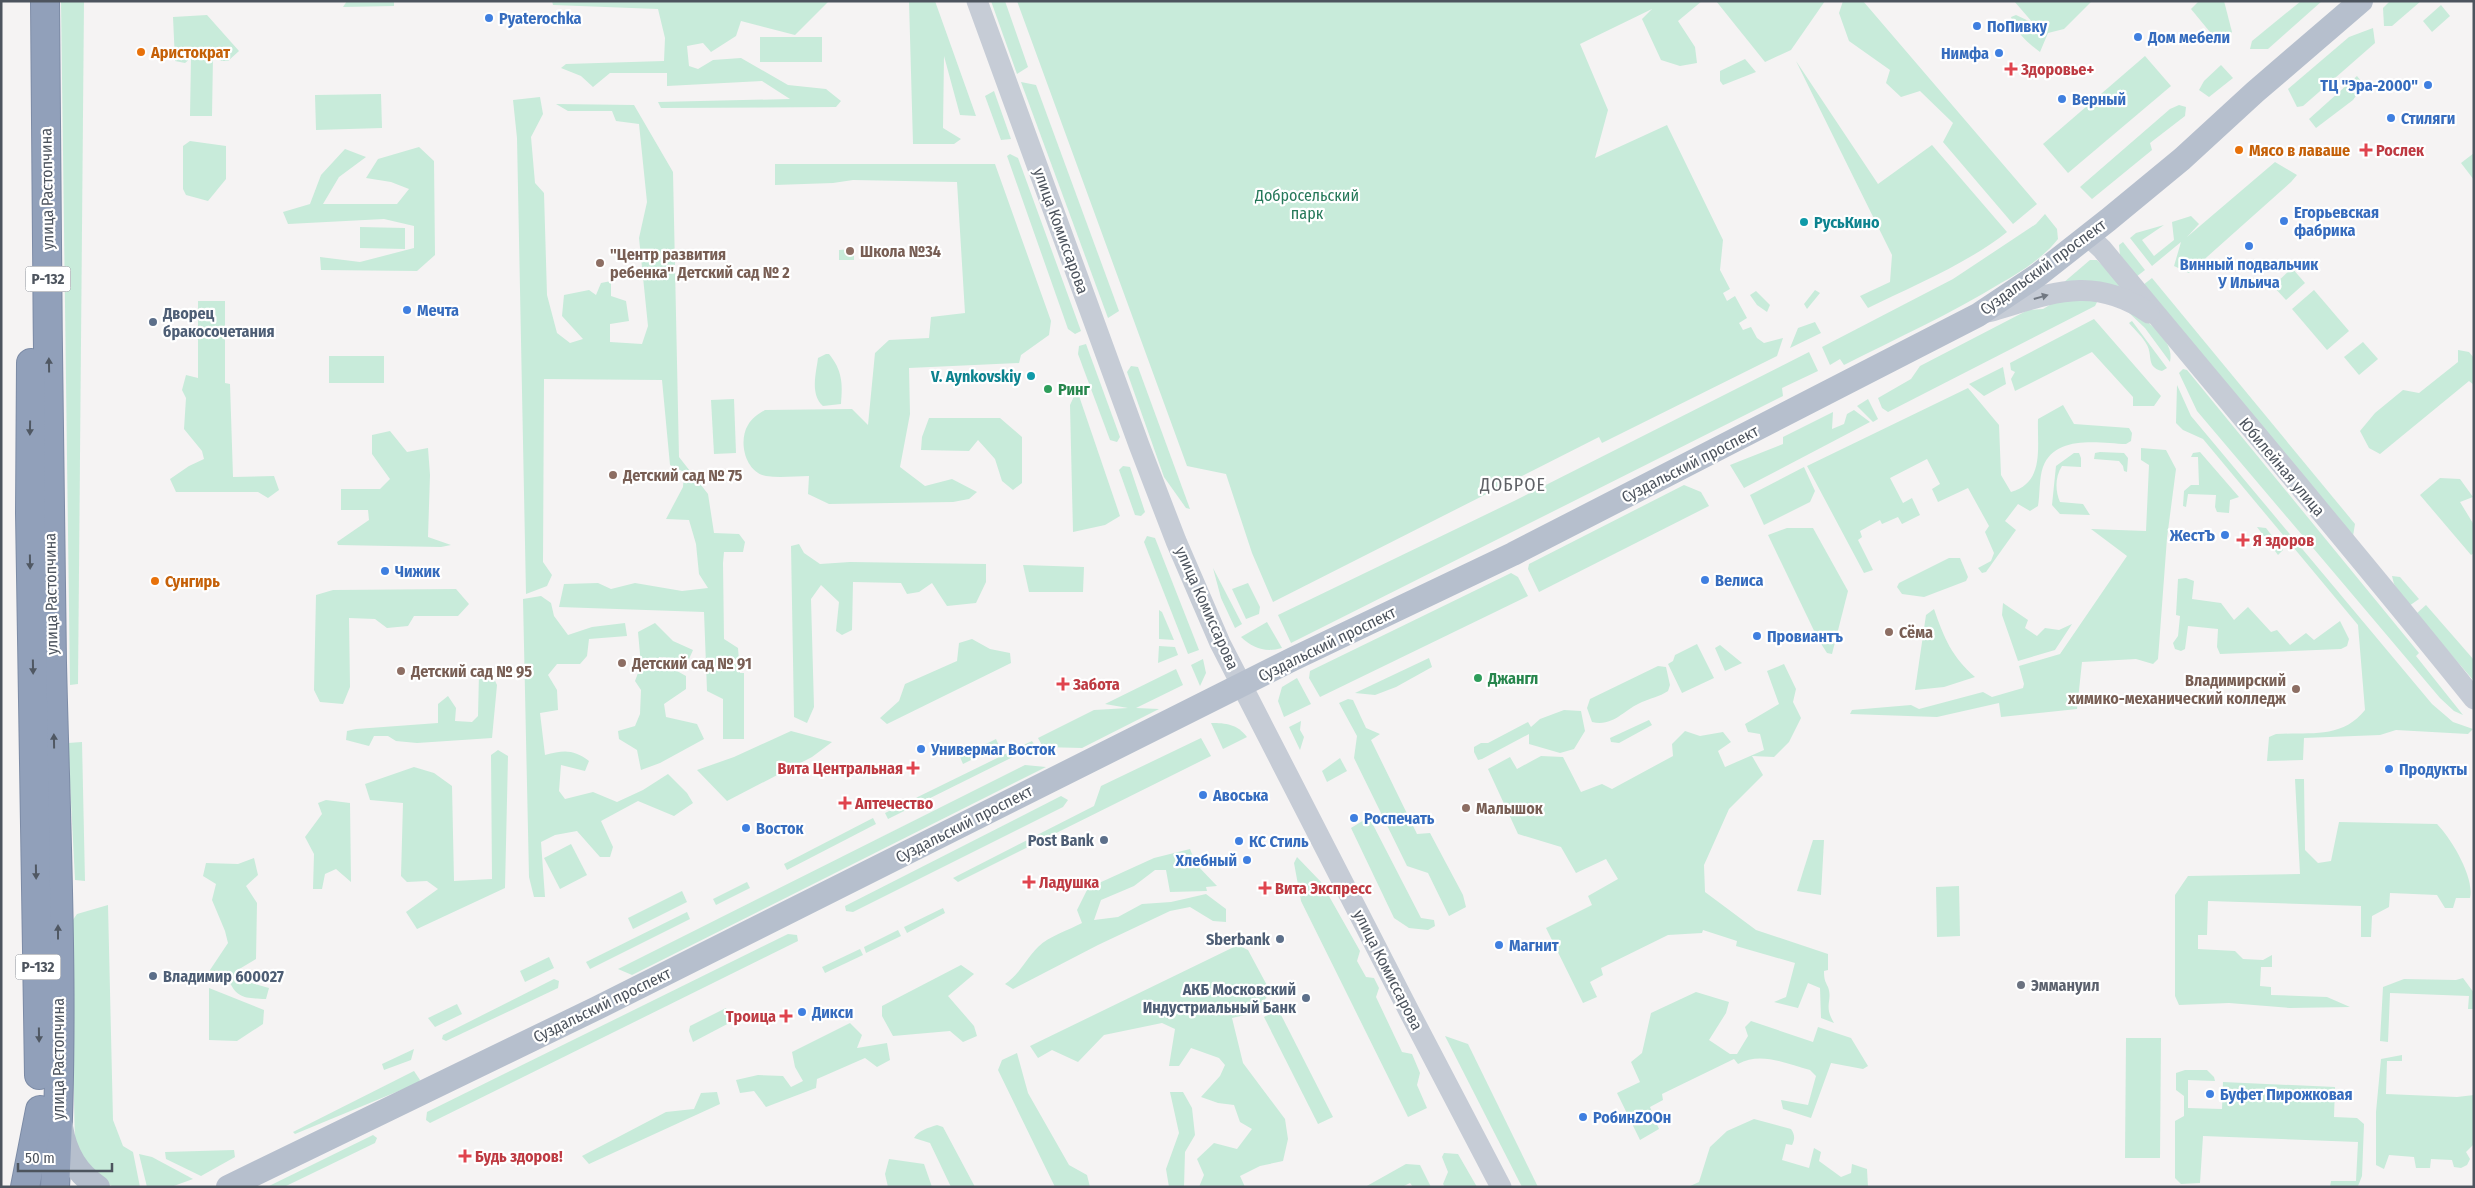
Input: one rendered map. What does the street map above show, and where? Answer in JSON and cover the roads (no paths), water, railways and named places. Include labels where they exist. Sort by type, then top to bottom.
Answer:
[{"type":"highway","name":"улица Растопчина","points":[[30,1],[30,513],[49,1110],[55,1187]]},
{"type":"highway","name":"улица Растопчина","points":[[43,1187],[49,1110],[58,896],[50,551],[45,1]]},
{"type":"highway","name":"Р-132","points":[[25,1187],[49,1110]]},
{"type":"main road","name":"улица Комиссарова","points":[[977,1],[1161,504],[1217,634],[1241,685],[1501,1187]]},
{"type":"main road","name":"Суздальский проспект","points":[[228,1187],[597,1008],[1241,685],[1513,554],[1978,315],[2038,275],[2182,159],[2255,92],[2361,1]]},
{"type":"main road","name":"Юбилейная улица","points":[[2088,236],[2102,249],[2400,607],[2474,699]]},
{"type":"main road","points":[[1978,315],[2050,294],[2098,290],[2140,306],[2161,321]]},
{"type":"main road","points":[[49,1110],[69,1156],[82,1173],[98,1187]]},
{"type":"place","name":"Pyaterochka","points":[[489,18]]},
{"type":"place","name":"ПоПивку","points":[[1977,26]]},
{"type":"place","name":"Дом мебели","points":[[2138,37]]},
{"type":"place","name":"Аристократ","points":[[141,52]]},
{"type":"place","name":"Нимфа","points":[[1999,53]]},
{"type":"place","name":"Здоровье+","points":[[2011,69]]},
{"type":"place","name":"ТЦ \"Эра-2000\"","points":[[2428,85]]},
{"type":"place","name":"Верный","points":[[2062,99]]},
{"type":"place","name":"Стиляги","points":[[2391,118]]},
{"type":"place","name":"Мясо в лаваше","points":[[2239,150]]},
{"type":"place","name":"Рослек","points":[[2366,150]]},
{"type":"place","name":"Егорьевская фабрика","points":[[2284,221]]},
{"type":"place","name":"РусьКино","points":[[1804,222]]},
{"type":"place","name":"Винный подвальчик У Ильича","points":[[2249,246]]},
{"type":"place","name":"Школа №34","points":[[850,251]]},
{"type":"place","name":"\"Центр развития ребенка\" Детский сад № 2","points":[[600,263]]},
{"type":"place","name":"Мечта","points":[[407,310]]},
{"type":"place","name":"Дворец бракосочетания","points":[[153,322]]},
{"type":"place","name":"V. Aynkovskiy","points":[[1031,376]]},
{"type":"place","name":"Ринг","points":[[1048,389]]},
{"type":"place","name":"Детский сад № 75","points":[[613,475]]},
{"type":"place","name":"ЖестЪ","points":[[2225,535]]},
{"type":"place","name":"Я здоров","points":[[2243,540]]},
{"type":"place","name":"Чижик","points":[[385,571]]},
{"type":"place","name":"Велиса","points":[[1705,580]]},
{"type":"place","name":"Сунгирь","points":[[155,581]]},
{"type":"place","name":"Сёма","points":[[1889,632]]},
{"type":"place","name":"Провиантъ","points":[[1757,636]]},
{"type":"place","name":"Детский сад № 91","points":[[622,663]]},
{"type":"place","name":"Детский сад № 95","points":[[401,671]]},
{"type":"place","name":"Джангл","points":[[1478,678]]},
{"type":"place","name":"Забота","points":[[1063,684]]},
{"type":"place","name":"Владимирский химико-механический колледж","points":[[2296,689]]},
{"type":"place","name":"Универмаг Восток","points":[[921,749]]},
{"type":"place","name":"Вита Центральная","points":[[913,768]]},
{"type":"place","name":"Продукты","points":[[2389,769]]},
{"type":"place","name":"Авоська","points":[[1203,795]]},
{"type":"place","name":"Аптечество","points":[[845,803]]},
{"type":"place","name":"Малышок","points":[[1466,808]]},
{"type":"place","name":"Роспечать","points":[[1354,818]]},
{"type":"place","name":"Восток","points":[[746,828]]},
{"type":"place","name":"Post Bank","points":[[1104,840]]},
{"type":"place","name":"КС Стиль","points":[[1239,841]]},
{"type":"place","name":"Хлебный","points":[[1247,860]]},
{"type":"place","name":"Ладушка","points":[[1029,882]]},
{"type":"place","name":"Вита Экспресс","points":[[1265,888]]},
{"type":"place","name":"Sberbank","points":[[1280,939]]},
{"type":"place","name":"Магнит","points":[[1499,945]]},
{"type":"place","name":"Владимир 600027","points":[[153,976]]},
{"type":"place","name":"Эммануил","points":[[2021,985]]},
{"type":"place","name":"АКБ Московский Индустриальный Банк","points":[[1306,998]]},
{"type":"place","name":"Дикси","points":[[802,1012]]},
{"type":"place","name":"Троица","points":[[786,1016]]},
{"type":"place","name":"Буфет Пирожковая","points":[[2210,1094]]},
{"type":"place","name":"РобинZOOн","points":[[1583,1117]]},
{"type":"place","name":"Будь здоров!","points":[[465,1156]]},
{"type":"district","name":"ДОБРОЕ","points":[[1513,485]]},
{"type":"park label","name":"Добросельский парк","points":[[1307,204]]}]
